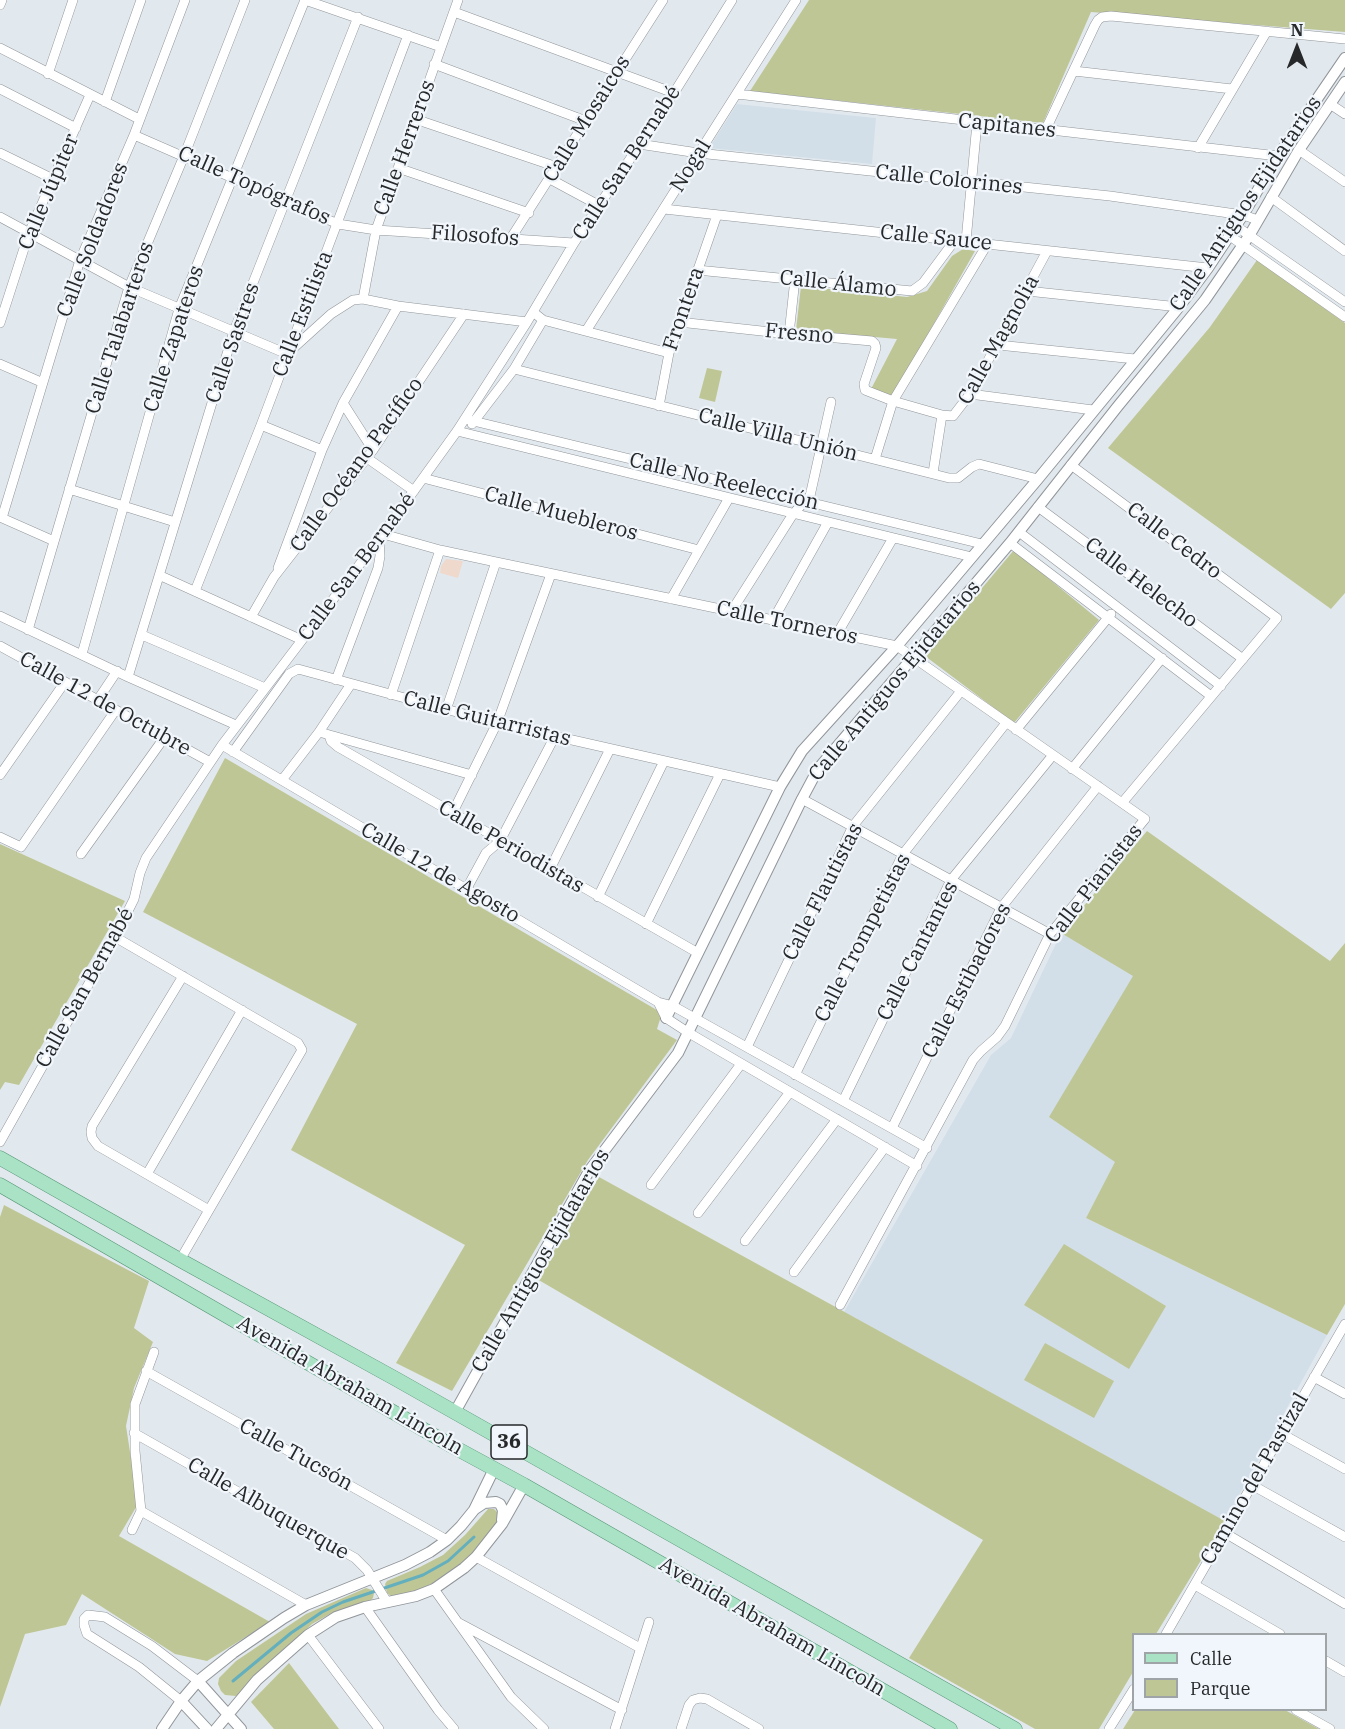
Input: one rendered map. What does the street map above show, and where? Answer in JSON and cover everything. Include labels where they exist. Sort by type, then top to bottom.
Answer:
[{"type":"main road","name":"36","points":[[0,1158],[1015,1729]]},
{"type":"main road","name":"Avenida Abraham Lincoln","points":[[0,1185],[947,1728]]},
{"type":"street","points":[[0,5],[2,0]]},
{"type":"street","points":[[48,74],[73,0]]},
{"type":"street","points":[[105,102],[141,0]]},
{"type":"street","name":"Calle Soldadores","points":[[54,541],[2,518],[41,382],[80,260],[134,135],[185,0]]},
{"type":"street","name":"Calle Talabarteros","points":[[28,630],[129,286],[184,156],[245,0]]},
{"type":"street","points":[[305,0],[441,46]]},
{"type":"street","name":"Calle Zapateros","points":[[82,654],[179,309],[305,0]]},
{"type":"street","name":"Calle Herreros","points":[[363,299],[376,230],[457,0]]},
{"type":"street","name":"Calle Mosaicos","points":[[511,238],[663,0]]},
{"type":"street","name":"Calle San Bernabé","points":[[470,421],[574,243],[674,93],[732,0]]},
{"type":"street","name":"Nogal","points":[[586,331],[796,0]]},
{"type":"street","points":[[454,12],[674,93]]},
{"type":"street","points":[[1046,129],[1098,20],[1111,16],[1345,39]]},
{"type":"street","name":"Calle Sastres","points":[[128,677],[161,576],[175,522],[234,331],[358,17]]},
{"type":"street","points":[[1198,148],[1267,31]]},
{"type":"street","name":"Calle Estilista","points":[[195,591],[261,425],[408,35]]},
{"type":"street","points":[[0,48],[139,119]]},
{"type":"street","name":"Calle Antiguos Ejidatarios","points":[[666,1018],[780,787],[802,751],[897,646],[1179,307],[1233,231],[1278,156],[1345,58]]},
{"type":"street","points":[[434,64],[586,120]]},
{"type":"street","points":[[1074,71],[1232,89]]},
{"type":"street","name":"Calle Antiguos Ejidatarios","points":[[455,1412],[589,1171],[672,1061],[696,1019],[818,769],[1010,543],[1205,300],[1246,241],[1299,150],[1345,82]]},
{"type":"street","points":[[0,89],[76,128]]},
{"type":"street","name":"Capitanes","points":[[737,94],[1278,156]]},
{"type":"street","name":"Calle Júpiter","points":[[0,323],[29,233],[90,95]]},
{"type":"street","points":[[1330,104],[1345,114]]},
{"type":"street","points":[[416,119],[557,167]]},
{"type":"street","points":[[966,240],[978,123]]},
{"type":"street","name":"Calle Topógrafos","points":[[134,135],[338,224],[376,230]]},
{"type":"street","name":"Calle Colorines","points":[[639,144],[698,153],[1110,196],[1243,215],[1258,220]]},
{"type":"street","points":[[1299,150],[1345,182]]},
{"type":"street","points":[[0,153],[53,179]]},
{"type":"street","points":[[398,168],[528,213]]},
{"type":"street","points":[[550,179],[600,206]]},
{"type":"street","points":[[1271,197],[1345,251]]},
{"type":"street","name":"Calle Sauce","points":[[664,209],[1208,268]]},
{"type":"street","name":"Frontera","points":[[659,406],[669,353],[717,215]]},
{"type":"street","points":[[0,217],[129,286],[287,354],[337,310],[353,300],[363,299],[398,306],[527,322]]},
{"type":"street","name":"Filosofos","points":[[376,230],[574,243]]},
{"type":"street","points":[[1233,231],[1345,317]]},
{"type":"street","name":"Calle Álamo","points":[[697,270],[912,291],[923,284],[955,240]]},
{"type":"street","points":[[1246,241],[1345,302]]},
{"type":"street","points":[[875,459],[893,401],[988,243]]},
{"type":"street","name":"Calle Magnolia","points":[[942,415],[956,415],[970,394],[1047,251]]},
{"type":"street","points":[[789,334],[795,279]]},
{"type":"street","points":[[1027,291],[1179,307]]},
{"type":"street","points":[[274,577],[322,450],[343,403],[398,306]]},
{"type":"street","points":[[533,312],[543,320],[669,353]]},
{"type":"street","name":"Calle Océano Pacífico","points":[[251,617],[274,577],[370,454],[464,314]]},
{"type":"street","name":"Calle San Bernabé","points":[[0,1142],[115,937],[134,899],[146,858],[236,725],[423,478],[513,369],[543,320]]},
{"type":"street","name":"Fresno","points":[[679,322],[872,341],[875,344],[875,352],[864,384],[865,390],[893,401]]},
{"type":"street","points":[[998,345],[1135,359]]},
{"type":"street","points":[[0,364],[41,382]]},
{"type":"street","name":"Calle Villa Unión","points":[[513,369],[954,478],[979,464],[1038,479]]},
{"type":"street","points":[[970,394],[1094,410]]},
{"type":"street","points":[[893,401],[942,415],[933,473]]},
{"type":"street","points":[[731,612],[793,514],[806,502],[812,488],[831,402]]},
{"type":"street","points":[[343,403],[370,454],[414,491]]},
{"type":"street","name":"Calle No Reelección","points":[[470,421],[982,544]]},
{"type":"street","points":[[261,425],[322,450]]},
{"type":"street","name":"Calle No Reelección","points":[[461,432],[972,557]]},
{"type":"street","name":"Calle Cedro","points":[[1071,465],[1277,618],[1244,659]]},
{"type":"street","name":"Calle Muebleros","points":[[423,478],[699,550]]},
{"type":"street","points":[[69,489],[175,522]]},
{"type":"street","points":[[671,599],[729,498]]},
{"type":"street","name":"Calle Helecho","points":[[1038,507],[1244,659]]},
{"type":"street","points":[[773,620],[828,522]]},
{"type":"street","points":[[1019,532],[1221,686]]},
{"type":"street","points":[[336,680],[378,568],[381,536]]},
{"type":"street","name":"Calle Torneros","points":[[381,536],[897,646],[1145,819]]},
{"type":"street","points":[[837,634],[893,538]]},
{"type":"street","points":[[1010,543],[1211,696]]},
{"type":"street","points":[[391,695],[440,550]]},
{"type":"street","points":[[446,710],[496,562]]},
{"type":"street","points":[[452,814],[497,723],[551,574]]},
{"type":"street","points":[[161,576],[302,640]]},
{"type":"street","points":[[1016,730],[1116,608]]},
{"type":"street","points":[[0,616],[236,725]]},
{"type":"street","points":[[142,635],[265,688]]},
{"type":"street","name":"Calle 12 de Octubre","points":[[0,646],[210,762]]},
{"type":"street","points":[[1072,769],[1161,658]]},
{"type":"street","points":[[1122,803],[1244,659]]},
{"type":"street","name":"Calle Guitarristas","points":[[233,752],[288,674],[293,670],[304,670],[497,723],[780,787]]},
{"type":"street","points":[[97,701],[117,671]]},
{"type":"street","points":[[0,775],[66,682]]},
{"type":"street","points":[[282,780],[319,732],[351,684]]},
{"type":"street","name":"Calle Flautistas","points":[[747,1047],[854,826],[961,691]]},
{"type":"street","points":[[0,837],[21,847],[115,711]]},
{"type":"street","name":"Calle Trompetistas","points":[[795,1075],[903,854],[1006,723]]},
{"type":"street","points":[[319,732],[472,775]]},
{"type":"street","name":"Calle Periodistas","points":[[329,735],[331,741],[338,747],[698,953]]},
{"type":"street","points":[[467,888],[486,853],[500,841],[555,736]]},
{"type":"street","points":[[81,854],[164,738]]},
{"type":"street","name":"Calle 12 de Agosto","points":[[222,745],[658,1002],[673,1006],[927,1148]]},
{"type":"street","points":[[550,869],[610,749]]},
{"type":"street","name":"Calle Cantantes","points":[[843,1101],[951,880],[1053,755]]},
{"type":"street","points":[[598,897],[664,761]]},
{"type":"street","points":[[646,924],[720,774]]},
{"type":"street","name":"Calle Estibadores","points":[[892,1128],[1001,908],[1098,786]]},
{"type":"street","points":[[802,799],[1050,934]]},
{"type":"street","name":"Calle Pianistas","points":[[840,1305],[976,1055],[997,1037],[1005,1026],[1050,934],[1145,819]]},
{"type":"street","points":[[115,937],[242,1010],[298,1044],[302,1050],[180,1260]]},
{"type":"street","points":[[183,976],[92,1126],[91,1132],[98,1146],[209,1210]]},
{"type":"street","points":[[658,1002],[666,1018],[688,1033],[917,1166]]},
{"type":"street","points":[[147,1174],[242,1010]]},
{"type":"street","points":[[651,1185],[741,1064]]},
{"type":"street","points":[[698,1214],[790,1092]]},
{"type":"street","points":[[745,1240],[837,1119]]},
{"type":"street","points":[[794,1272],[885,1147]]},
{"type":"street","name":"Camino del Pastizal","points":[[1167,1633],[1344,1329]]},
{"type":"street","points":[[132,1530],[141,1511],[134,1433],[135,1404],[154,1352]]},
{"type":"street","name":"Calle Tucsón","points":[[146,1371],[447,1540]]},
{"type":"street","points":[[1314,1377],[1345,1394]]},
{"type":"street","name":"Calle Albuquerque","points":[[134,1433],[355,1558],[362,1563],[387,1602]]},
{"type":"street","points":[[1282,1434],[1345,1469]]},
{"type":"street","points":[[474,1510],[494,1468]]},
{"type":"street","points":[[216,1729],[257,1680],[308,1635],[336,1617],[365,1607],[416,1596],[434,1588],[464,1568],[476,1557],[502,1524],[524,1485]]},
{"type":"street","points":[[1252,1485],[1345,1537]]},
{"type":"street","points":[[162,1729],[198,1681],[233,1653],[306,1605],[430,1552],[447,1540],[474,1510],[484,1503],[496,1502],[503,1510],[502,1524]]},
{"type":"street","points":[[141,1511],[306,1605]]},
{"type":"street","points":[[1225,1533],[1345,1604]]},
{"type":"street","points":[[476,1557],[640,1648]]},
{"type":"street","points":[[1195,1585],[1277,1633]]},
{"type":"street","points":[[434,1588],[511,1696],[544,1729]]},
{"type":"street","points":[[365,1607],[454,1729]]},
{"type":"street","points":[[207,1729],[181,1701],[139,1667],[87,1634],[84,1619],[88,1615],[105,1617],[152,1646],[198,1681],[241,1729]]},
{"type":"street","points":[[615,1729],[649,1622]]},
{"type":"street","points":[[459,1623],[622,1710]]},
{"type":"street","points":[[308,1635],[379,1729]]},
{"type":"street","points":[[1327,1662],[1345,1672]]},
{"type":"street","points":[[1109,1729],[1132,1692]]},
{"type":"street","points":[[681,1729],[689,1705],[693,1700],[700,1698],[759,1729]]},
{"type":"street","points":[[1298,1711],[1330,1729]]},
{"type":"shaded area","points":[[737,104],[876,118],[872,164],[709,148]]},
{"type":"shaded area","points":[[446,559],[463,561],[458,578],[440,573],[441,566]]},
{"type":"shaded area","points":[[1061,933],[1134,976],[1050,1117],[1116,1162],[1086,1218],[1327,1335],[1225,1521],[844,1312],[991,1055],[1011,1038]]},
{"type":"green space","points":[[809,0],[1345,0],[1345,32],[1091,12],[1043,123],[750,91]]},
{"type":"green space","points":[[963,249],[975,251],[893,396],[870,391],[897,339],[796,330],[801,286],[907,297],[927,291],[952,256]]},
{"type":"green space","points":[[1257,260],[1345,323],[1345,593],[1331,609],[1108,448],[1210,327]]},
{"type":"green space","points":[[707,368],[722,371],[715,402],[699,398]]},
{"type":"green space","points":[[1014,550],[1099,620],[1014,723],[925,656]]},
{"type":"green space","points":[[225,758],[662,1013],[657,1029],[677,1040],[588,1160],[452,1391],[396,1363],[465,1245],[291,1150],[357,1024],[143,912]]},
{"type":"green space","points":[[1147,831],[1330,961],[1345,943],[1345,1304],[1327,1335],[1086,1218],[1115,1162],[1049,1117],[1133,976],[1061,933]]},
{"type":"green space","points":[[0,844],[125,901],[19,1085],[5,1082],[0,1090]]},
{"type":"green space","points":[[599,1177],[1225,1521],[1157,1633],[1132,1633],[1132,1674],[1099,1729],[1035,1729],[909,1658],[983,1540],[537,1279]]},
{"type":"green space","points":[[4,1205],[149,1281],[134,1328],[153,1342],[134,1388],[126,1426],[138,1504],[119,1536],[270,1622],[207,1661],[175,1654],[82,1594],[66,1625],[25,1634],[0,1707],[0,1217]]},
{"type":"green space","points":[[1064,1244],[1166,1306],[1129,1369],[1024,1305]]},
{"type":"green space","points":[[1045,1343],[1114,1381],[1094,1418],[1024,1380]]},
{"type":"green space","points":[[488,1509],[494,1509],[498,1513],[499,1520],[462,1565],[442,1579],[418,1590],[396,1597],[387,1593],[385,1584],[387,1581],[443,1555]]},
{"type":"green space","points":[[366,1588],[374,1593],[370,1601],[330,1614],[312,1624],[236,1696],[225,1695],[221,1691],[218,1684],[219,1678],[236,1661],[306,1614]]},
{"type":"green space","points":[[289,1663],[339,1729],[274,1729],[251,1702]]},
{"type":"green space","points":[[1134,1711],[1287,1711],[1319,1729],[1123,1729]]},
{"type":"waterway","points":[[233,1681],[291,1633],[322,1612],[343,1602],[423,1575],[448,1561],[474,1537]]}]
